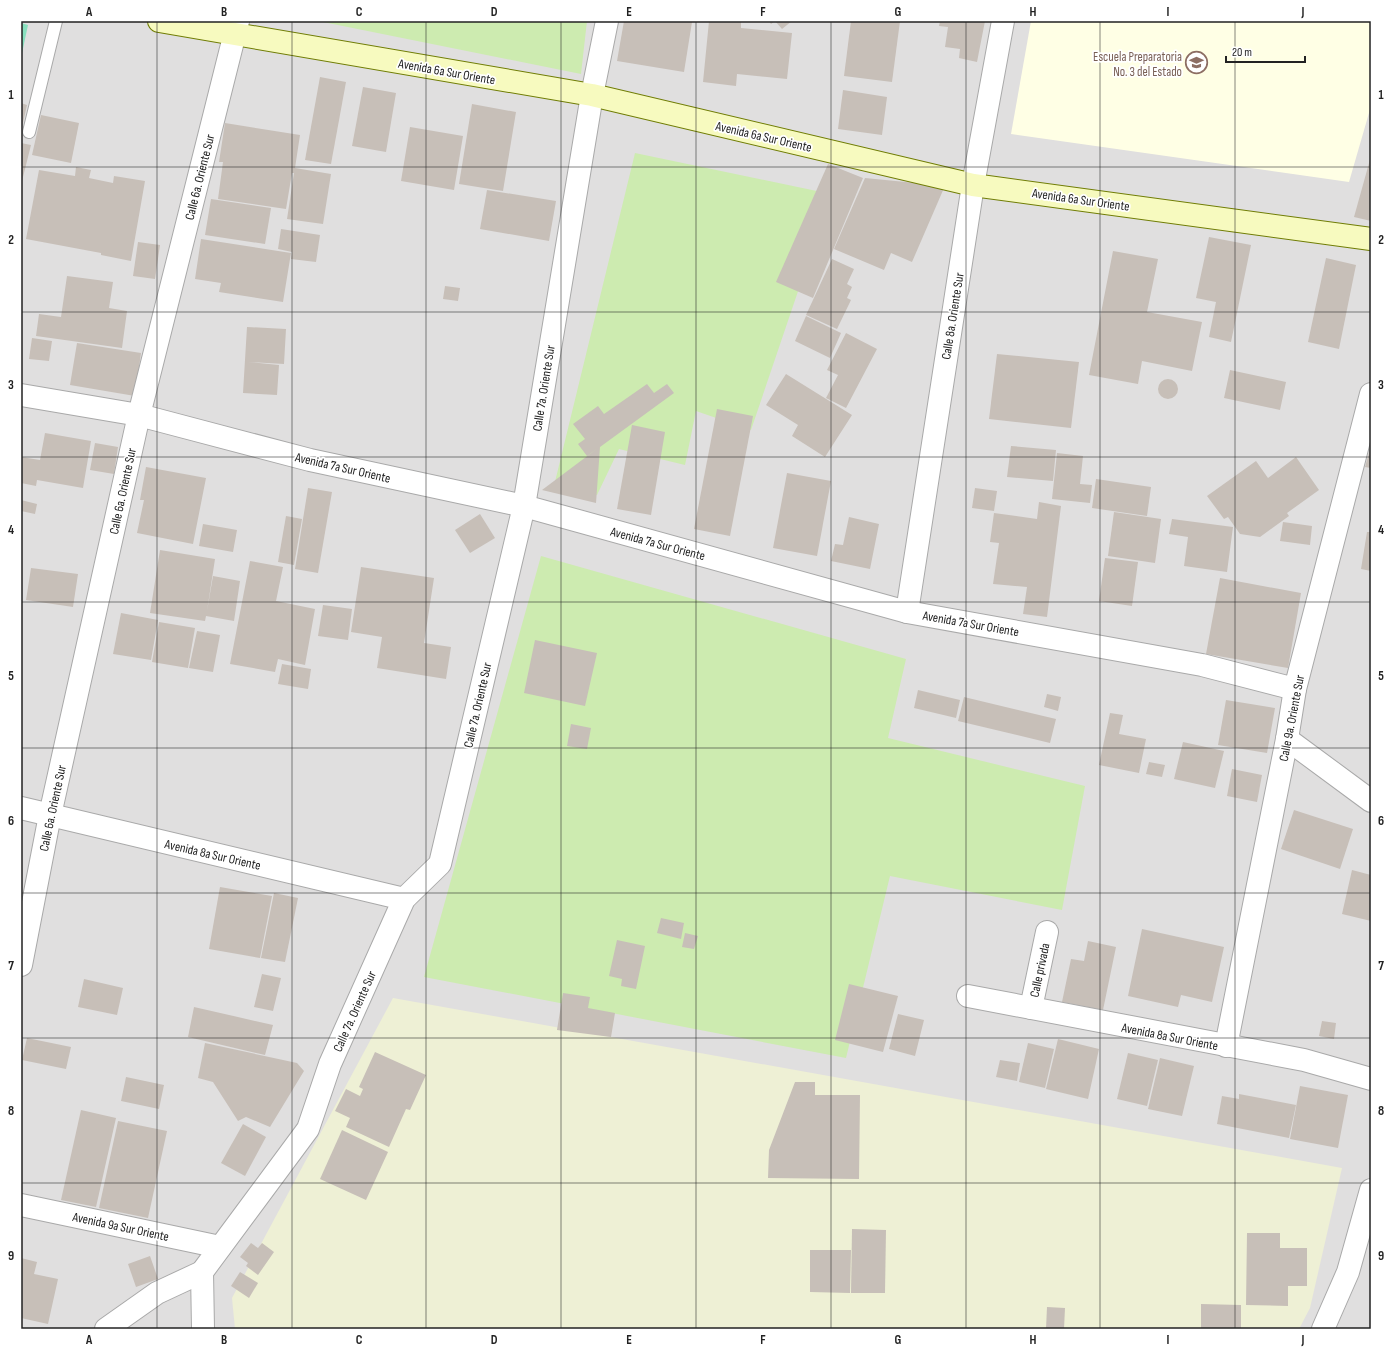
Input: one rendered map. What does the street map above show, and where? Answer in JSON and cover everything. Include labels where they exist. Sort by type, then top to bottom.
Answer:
[{"type":"street","name":"Avenida 6a Sur Oriente","points":[[159,21],[236,28],[592,95],[973,184],[1371,239]]},
{"type":"street","name":"Calle 7a. Oriente Sur","points":[[202,1272],[308,1129],[330,1064],[404,899],[440,864],[524,506],[592,95],[607,21]]},
{"type":"street","name":"Calle 8a. Oriente Sur","points":[[907,612],[973,184],[1003,21]]},
{"type":"street","name":"Calle 6a. Oriente Sur","points":[[21,965],[50,815],[139,415],[236,28]]},
{"type":"street","name":"Calle 9a. Oriente Sur","points":[[1226,1046],[1287,739],[1295,690],[1371,394]]},
{"type":"street","name":"Avenida 7a Sur Oriente","points":[[21,395],[139,415],[310,460],[524,506],[907,612],[1202,665],[1295,690]]},
{"type":"street","points":[[1287,739],[1371,801]]},
{"type":"street","name":"Avenida 8a Sur Oriente","points":[[21,808],[404,899]]},
{"type":"street","name":"Calle privada","points":[[1031,1008],[1047,932]]},
{"type":"street","name":"Avenida 8a Sur Oriente","points":[[968,996],[1304,1060],[1371,1079]]},
{"type":"street","points":[[1324,1329],[1348,1272],[1371,1190]]},
{"type":"street","name":"Avenida 9a Sur Oriente","points":[[21,1204],[220,1247]]},
{"type":"street","points":[[106,1329],[157,1293],[202,1272],[203,1329]]},
{"type":"lane","points":[[29,132],[56,21]]},
{"type":"shaded area","points":[[21,21],[1371,21],[1371,1329],[21,1329]]},
{"type":"shaded area","name":"Escuela Preparatoria No. 3 del Estado","points":[[1031,21],[1371,21],[1371,106],[1349,182],[1011,134]]},
{"type":"shaded area","points":[[393,998],[1342,1168],[1310,1308],[1299,1329],[235,1329],[232,1298]]},
{"type":"green space","points":[[318,21],[587,21],[581,74]]},
{"type":"green space","points":[[21,23],[28,25],[21,58]]},
{"type":"green space","points":[[635,153],[831,194],[751,430],[696,411],[685,465],[619,449],[597,495],[553,490]]},
{"type":"green space","points":[[541,556],[906,659],[888,738],[1085,786],[1062,910],[890,876],[846,1058],[424,977]]},
{"type":"building","points":[[624,21],[692,22],[684,72],[617,61]]},
{"type":"building","points":[[709,21],[741,21],[741,28],[792,33],[787,79],[737,74],[736,86],[703,82]]},
{"type":"building","points":[[775,21],[792,21],[782,29]]},
{"type":"building","points":[[851,21],[900,21],[892,82],[844,76]]},
{"type":"building","points":[[940,21],[985,21],[977,62],[959,58],[960,49],[945,47],[948,27],[939,26]]},
{"type":"building","points":[[320,77],[346,82],[331,164],[305,160]]},
{"type":"building","points":[[363,87],[396,93],[386,152],[352,146]]},
{"type":"building","points":[[843,90],[887,97],[882,135],[838,129]]},
{"type":"building","points":[[21,103],[27,105],[22,127],[21,127]]},
{"type":"building","points":[[472,104],[516,112],[503,191],[459,184]]},
{"type":"building","points":[[41,115],[79,123],[71,163],[32,155]]},
{"type":"building","points":[[225,123],[300,135],[295,168],[331,174],[323,224],[287,219],[294,173],[292,173],[286,209],[218,199],[223,162],[219,162]]},
{"type":"building","points":[[410,127],[463,136],[454,190],[401,181]]},
{"type":"building","points":[[21,143],[31,145],[22,181],[21,181]]},
{"type":"building","points":[[1371,156],[1371,221],[1354,217]]},
{"type":"building","points":[[828,164],[863,178],[813,298],[776,282]]},
{"type":"building","points":[[76,167],[91,170],[89,178],[113,183],[114,176],[145,181],[131,261],[101,255],[101,253],[26,239],[39,170],[75,176]]},
{"type":"building","points":[[865,178],[936,185],[944,188],[912,262],[891,253],[884,270],[834,249]]},
{"type":"building","points":[[487,190],[556,201],[549,241],[480,229]]},
{"type":"building","points":[[211,199],[271,208],[265,244],[205,235]]},
{"type":"building","points":[[281,229],[320,235],[316,262],[291,259],[292,252],[278,249]]},
{"type":"building","points":[[1209,237],[1251,245],[1231,342],[1209,337],[1216,302],[1196,298]]},
{"type":"building","points":[[201,239],[291,253],[283,302],[219,292],[221,283],[195,279]]},
{"type":"building","points":[[138,242],[160,245],[155,279],[133,276]]},
{"type":"building","points":[[1113,251],[1158,259],[1147,312],[1202,322],[1192,371],[1142,361],[1138,384],[1089,375]]},
{"type":"building","points":[[1326,258],[1356,265],[1339,349],[1308,342]]},
{"type":"building","points":[[832,259],[854,269],[847,284],[852,287],[847,298],[851,300],[837,329],[806,315]]},
{"type":"building","points":[[67,276],[113,282],[109,308],[127,311],[122,348],[36,336],[39,314],[61,317]]},
{"type":"building","points":[[445,286],[460,288],[458,301],[443,299]]},
{"type":"building","points":[[806,316],[841,333],[830,358],[795,341]]},
{"type":"building","points":[[247,327],[286,329],[284,364],[248,362],[279,365],[277,395],[243,393]]},
{"type":"building","points":[[846,333],[877,349],[846,408],[826,398],[838,375],[827,370]]},
{"type":"building","points":[[32,338],[52,341],[49,361],[29,359]]},
{"type":"building","points":[[77,343],[141,353],[135,396],[70,385]]},
{"type":"building","points":[[997,354],[1079,362],[1071,428],[989,419]]},
{"type":"building","points":[[1230,370],[1286,382],[1280,410],[1224,398]]},
{"type":"building","points":[[786,374],[852,415],[825,457],[792,436],[798,425],[766,405]]},
{"type":"building","points":[[1168,379],[1175,382],[1178,389],[1175,396],[1168,399],[1161,396],[1158,389],[1161,382]]},
{"type":"building","points":[[647,384],[654,393],[667,384],[674,393],[600,447],[596,503],[542,490],[598,448],[587,456],[578,444],[585,439],[573,424],[598,406],[604,414]]},
{"type":"building","points":[[717,409],[753,416],[730,536],[694,529]]},
{"type":"building","points":[[632,425],[665,432],[651,515],[617,509]]},
{"type":"building","points":[[45,433],[91,441],[83,488],[37,480],[36,486],[21,483],[21,457],[40,460]]},
{"type":"building","points":[[95,443],[118,447],[114,474],[90,470]]},
{"type":"building","points":[[1011,446],[1056,450],[1053,481],[1007,477]]},
{"type":"building","points":[[1371,446],[1371,468],[1365,467]]},
{"type":"building","points":[[1057,453],[1083,456],[1080,484],[1092,485],[1090,503],[1052,499]]},
{"type":"building","points":[[1296,457],[1319,490],[1287,513],[1289,516],[1260,537],[1240,534],[1228,517],[1224,519],[1207,496],[1256,461],[1268,478]]},
{"type":"building","points":[[146,467],[206,478],[193,544],[137,533],[144,500],[140,500]]},
{"type":"building","points":[[787,473],[831,481],[817,556],[773,548]]},
{"type":"building","points":[[1096,479],[1151,487],[1147,516],[1092,508]]},
{"type":"building","points":[[308,488],[332,492],[318,573],[295,569]]},
{"type":"building","points":[[975,488],[997,491],[994,511],[972,508]]},
{"type":"building","points":[[21,500],[37,504],[35,514],[21,511]]},
{"type":"building","points":[[1039,502],[1061,506],[1047,617],[1023,614],[1027,587],[993,584],[999,543],[990,542],[994,513],[1037,519]]},
{"type":"building","points":[[1114,512],[1161,519],[1155,563],[1108,556]]},
{"type":"building","points":[[480,514],[495,538],[470,553],[455,530]]},
{"type":"building","points":[[286,516],[302,519],[294,565],[278,562]]},
{"type":"building","points":[[849,517],[879,524],[870,569],[831,561],[835,544],[843,545]]},
{"type":"building","points":[[1172,519],[1233,527],[1227,572],[1184,566],[1188,537],[1169,534]]},
{"type":"building","points":[[1283,522],[1312,526],[1310,545],[1280,541]]},
{"type":"building","points":[[203,524],[237,530],[233,552],[199,546]]},
{"type":"building","points":[[1367,532],[1371,532],[1371,571],[1361,569]]},
{"type":"building","points":[[160,550],[215,559],[207,611],[213,576],[240,581],[234,621],[206,616],[205,621],[150,613]]},
{"type":"building","points":[[1105,558],[1138,562],[1132,606],[1099,601]]},
{"type":"building","points":[[250,561],[283,567],[276,601],[315,609],[305,665],[278,659],[275,672],[230,664]]},
{"type":"building","points":[[361,567],[434,578],[424,643],[451,647],[446,679],[377,668],[382,637],[351,632]]},
{"type":"building","points":[[31,568],[78,574],[73,607],[26,600]]},
{"type":"building","points":[[1220,578],[1301,593],[1288,668],[1206,654]]},
{"type":"building","points":[[323,605],[352,609],[348,640],[318,636]]},
{"type":"building","points":[[121,613],[158,620],[151,660],[113,654]]},
{"type":"building","points":[[159,622],[195,628],[188,668],[152,662]]},
{"type":"building","points":[[197,631],[220,635],[213,672],[189,668]]},
{"type":"building","points":[[535,640],[597,653],[585,706],[524,693]]},
{"type":"building","points":[[282,664],[311,669],[308,689],[278,684]]},
{"type":"building","points":[[918,690],[960,700],[956,718],[914,708]]},
{"type":"building","points":[[1047,694],[1061,697],[1058,711],[1044,707]]},
{"type":"building","points":[[964,697],[1056,719],[1050,743],[958,721]]},
{"type":"building","points":[[1226,700],[1275,708],[1267,753],[1218,745]]},
{"type":"building","points":[[1110,713],[1123,715],[1119,734],[1146,739],[1139,773],[1099,765]]},
{"type":"building","points":[[571,724],[591,728],[587,749],[567,746]]},
{"type":"building","points":[[1183,742],[1224,751],[1215,788],[1174,779]]},
{"type":"building","points":[[1149,762],[1165,765],[1162,777],[1146,774]]},
{"type":"building","points":[[1232,769],[1262,775],[1257,802],[1227,796]]},
{"type":"building","points":[[1294,810],[1353,829],[1340,869],[1281,849]]},
{"type":"building","points":[[1352,870],[1371,875],[1371,921],[1342,914]]},
{"type":"building","points":[[220,887],[272,896],[260,958],[209,949]]},
{"type":"building","points":[[274,893],[298,898],[285,962],[261,958]]},
{"type":"building","points":[[661,918],[684,923],[681,939],[657,933]]},
{"type":"building","points":[[1142,929],[1224,947],[1212,1002],[1181,995],[1178,1007],[1128,996]]},
{"type":"building","points":[[685,933],[698,936],[694,949],[682,947]]},
{"type":"building","points":[[617,940],[645,946],[636,989],[621,986],[622,979],[609,976]]},
{"type":"building","points":[[1088,941],[1116,947],[1103,1010],[1062,1002],[1071,959],[1084,961]]},
{"type":"building","points":[[262,974],[281,978],[273,1011],[254,1007]]},
{"type":"building","points":[[84,979],[123,988],[117,1015],[78,1007]]},
{"type":"building","points":[[849,984],[898,996],[883,1052],[835,1040]]},
{"type":"building","points":[[563,993],[590,997],[588,1008],[615,1013],[611,1037],[557,1030]]},
{"type":"building","points":[[194,1007],[273,1025],[265,1055],[188,1037]]},
{"type":"building","points":[[898,1014],[924,1020],[915,1056],[889,1049]]},
{"type":"building","points":[[1322,1021],[1336,1023],[1334,1039],[1319,1036]]},
{"type":"building","points":[[27,1038],[71,1047],[66,1069],[22,1060]]},
{"type":"building","points":[[1058,1039],[1099,1049],[1088,1099],[1046,1089]]},
{"type":"building","points":[[205,1043],[297,1063],[304,1071],[270,1127],[246,1117],[238,1121],[213,1082],[198,1078]]},
{"type":"building","points":[[1028,1043],[1054,1049],[1045,1088],[1019,1082]]},
{"type":"building","points":[[375,1052],[426,1075],[410,1110],[406,1109],[389,1147],[346,1127],[350,1118],[335,1111],[346,1089],[360,1096],[363,1089],[359,1087]]},
{"type":"building","points":[[1128,1053],[1158,1060],[1147,1106],[1117,1099]]},
{"type":"building","points":[[1160,1058],[1194,1066],[1182,1116],[1148,1109]]},
{"type":"building","points":[[1000,1060],[1020,1063],[1017,1081],[996,1077]]},
{"type":"building","points":[[126,1077],[164,1085],[159,1109],[121,1101]]},
{"type":"building","points":[[795,1082],[815,1082],[815,1095],[860,1095],[859,1179],[768,1178],[769,1150]]},
{"type":"building","points":[[1300,1086],[1348,1095],[1338,1148],[1290,1139]]},
{"type":"building","points":[[1239,1094],[1296,1105],[1289,1138],[1217,1124],[1222,1096],[1239,1099]]},
{"type":"building","points":[[81,1110],[116,1118],[96,1207],[61,1200]]},
{"type":"building","points":[[118,1121],[167,1131],[148,1218],[99,1208]]},
{"type":"building","points":[[243,1124],[266,1137],[245,1176],[221,1163]]},
{"type":"building","points":[[342,1130],[388,1152],[366,1200],[320,1179]]},
{"type":"building","points":[[852,1229],[886,1230],[885,1293],[851,1293]]},
{"type":"building","points":[[1247,1233],[1280,1233],[1280,1248],[1307,1248],[1307,1286],[1288,1286],[1288,1306],[1246,1305]]},
{"type":"building","points":[[251,1243],[258,1248],[262,1243],[274,1252],[258,1275],[246,1266],[248,1263],[240,1257]]},
{"type":"building","points":[[810,1250],[851,1250],[850,1293],[810,1292]]},
{"type":"building","points":[[150,1256],[158,1279],[136,1287],[128,1264]]},
{"type":"building","points":[[21,1258],[37,1262],[34,1274],[58,1279],[48,1324],[21,1318]]},
{"type":"building","points":[[240,1272],[258,1283],[249,1298],[231,1286]]},
{"type":"building","points":[[1201,1304],[1241,1305],[1241,1329],[1201,1329]]},
{"type":"building","points":[[1047,1307],[1065,1308],[1064,1329],[1046,1329]]},
{"type":"place","name":"Escuela Preparatoria No. 3 del Estado","points":[[1197,63]]}]
